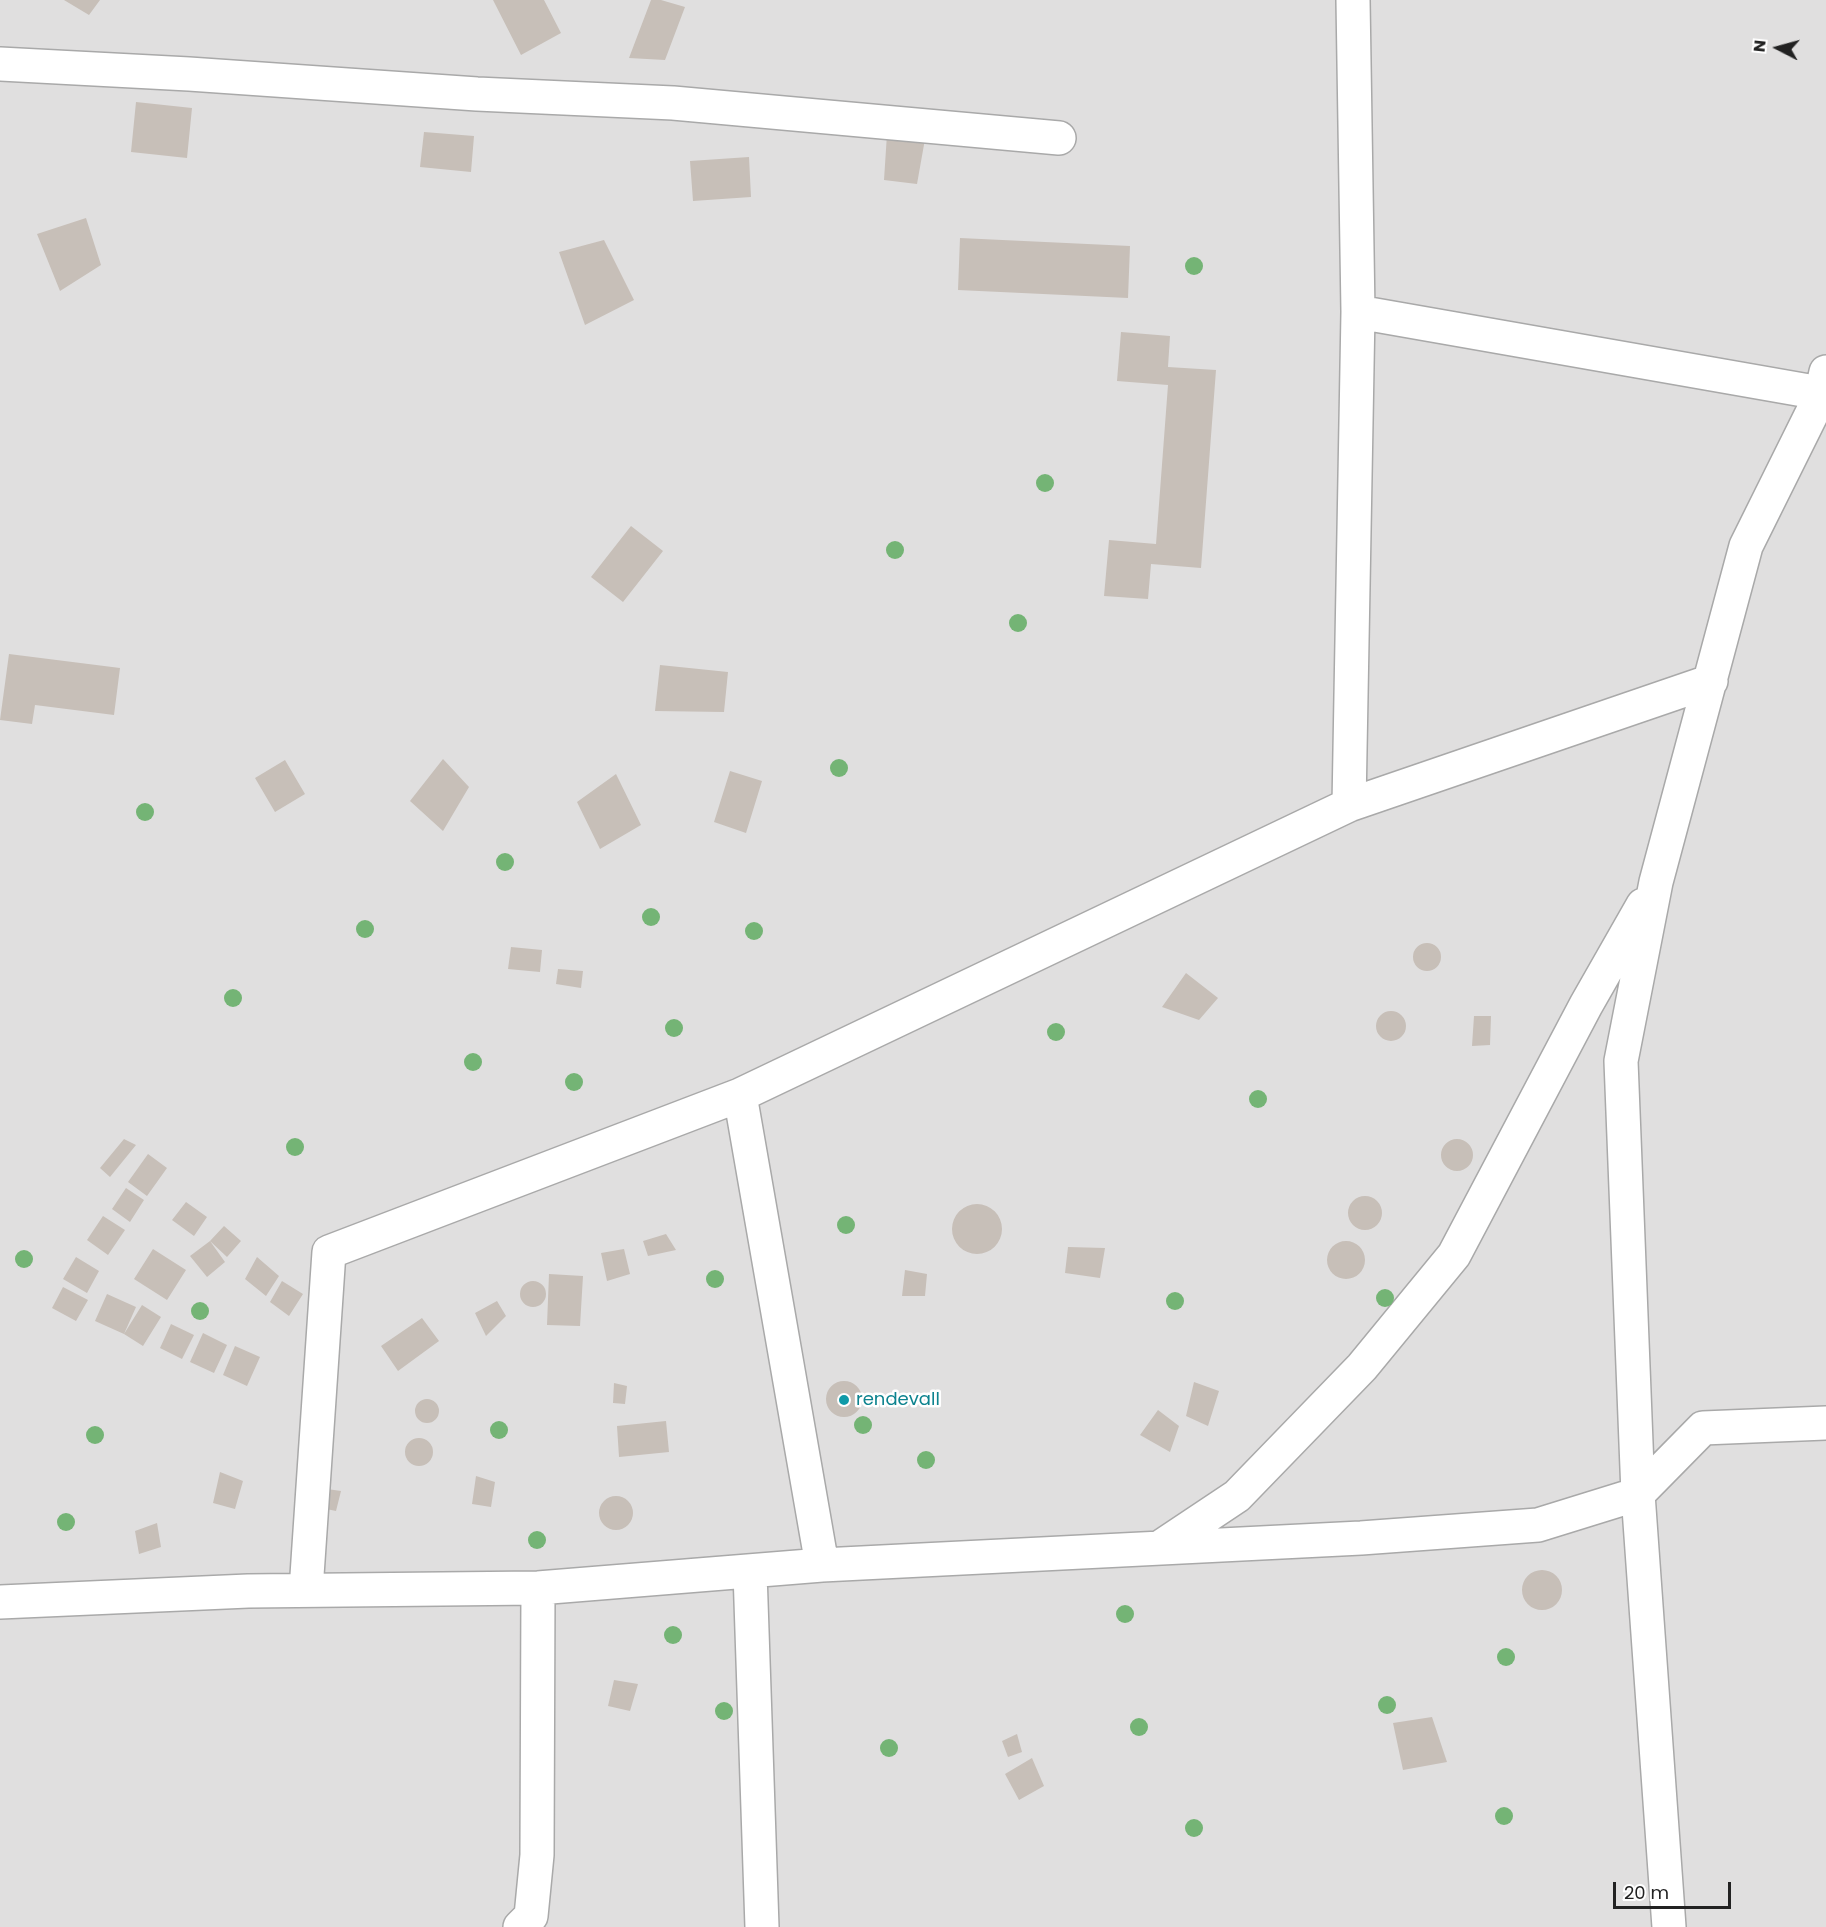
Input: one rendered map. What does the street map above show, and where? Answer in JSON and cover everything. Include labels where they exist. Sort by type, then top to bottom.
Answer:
[{"type":"street","points":[[1349,805],[1358,312],[1353,0]]},
{"type":"street","points":[[0,64],[189,74],[477,94],[673,103],[1059,138]]},
{"type":"street","points":[[1358,312],[1824,387],[1746,546],[1656,882],[1621,1061],[1638,1494],[1669,1927]]},
{"type":"street","points":[[306,1590],[329,1252],[740,1095],[1349,805],[1711,681]]},
{"type":"street","points":[[1158,1549],[1237,1496],[1362,1367],[1454,1255],[1586,1005],[1656,882]]},
{"type":"street","points":[[740,1095],[822,1566]]},
{"type":"street","points":[[0,1602],[306,1590],[538,1588],[822,1566],[1361,1538],[1538,1525],[1638,1494],[1703,1428],[1826,1423]]},
{"type":"street","points":[[750,1572],[762,1927]]},
{"type":"street","points":[[520,1927],[531,1916],[537,1855],[538,1588]]},
{"type":"shaded area","points":[[0,0],[1826,0],[1826,1927],[0,1927]]},
{"type":"building","points":[[64,0],[100,0],[89,15]]},
{"type":"building","points":[[493,0],[544,0],[561,33],[521,55]]},
{"type":"building","points":[[651,0],[661,0],[685,7],[665,60],[629,58]]},
{"type":"building","points":[[136,102],[192,108],[187,158],[131,152]]},
{"type":"building","points":[[424,132],[474,136],[471,172],[420,167]]},
{"type":"building","points":[[887,134],[925,139],[917,184],[884,180]]},
{"type":"building","points":[[749,157],[751,197],[693,201],[690,161]]},
{"type":"building","points":[[86,218],[101,265],[60,291],[37,234]]},
{"type":"building","points":[[960,238],[1130,246],[1128,298],[958,290]]},
{"type":"building","points":[[604,240],[634,300],[585,325],[559,252]]},
{"type":"building","points":[[1121,332],[1170,336],[1168,367],[1216,370],[1201,568],[1151,564],[1148,599],[1104,596],[1109,540],[1156,544],[1168,385],[1117,381]]},
{"type":"building","points":[[631,526],[663,551],[623,602],[591,577]]},
{"type":"building","points":[[9,654],[120,668],[114,715],[35,705],[32,724],[0,720]]},
{"type":"building","points":[[660,665],[728,672],[724,712],[655,711]]},
{"type":"building","points":[[443,759],[469,787],[443,831],[410,801]]},
{"type":"building","points":[[285,760],[305,794],[275,812],[255,778]]},
{"type":"building","points":[[730,771],[762,781],[746,833],[714,822]]},
{"type":"building","points":[[616,774],[641,825],[600,849],[577,802]]},
{"type":"building","points":[[1427,943],[1437,947],[1441,957],[1437,967],[1427,971],[1417,967],[1413,957],[1417,947]]},
{"type":"building","points":[[511,947],[542,950],[540,972],[508,969]]},
{"type":"building","points":[[558,969],[583,971],[581,988],[556,984]]},
{"type":"building","points":[[1186,973],[1218,998],[1199,1020],[1162,1007]]},
{"type":"building","points":[[1391,1011],[1397,1012],[1405,1020],[1405,1032],[1397,1040],[1391,1041],[1385,1040],[1377,1032],[1376,1026],[1377,1020],[1385,1012]]},
{"type":"building","points":[[1474,1016],[1491,1016],[1490,1045],[1472,1046]]},
{"type":"building","points":[[124,1139],[136,1145],[110,1177],[100,1168]]},
{"type":"building","points":[[1457,1139],[1469,1143],[1473,1155],[1469,1167],[1457,1171],[1445,1167],[1441,1155],[1445,1143]]},
{"type":"building","points":[[148,1154],[167,1168],[147,1196],[128,1182]]},
{"type":"building","points":[[126,1188],[144,1200],[130,1222],[112,1209]]},
{"type":"building","points":[[1365,1196],[1377,1201],[1382,1213],[1377,1225],[1365,1230],[1353,1225],[1348,1213],[1353,1201]]},
{"type":"building","points":[[186,1202],[207,1217],[194,1236],[172,1220]]},
{"type":"building","points":[[972,1204],[982,1204],[995,1211],[1002,1224],[1002,1234],[995,1247],[982,1254],[972,1254],[963,1250],[956,1243],[952,1234],[952,1224],[956,1215],[963,1208]]},
{"type":"building","points":[[103,1216],[125,1230],[108,1255],[87,1240]]},
{"type":"building","points":[[224,1226],[241,1241],[227,1257],[210,1241]]},
{"type":"building","points":[[666,1234],[676,1250],[648,1256],[643,1241]]},
{"type":"building","points":[[210,1241],[225,1262],[207,1277],[190,1256]]},
{"type":"building","points":[[1346,1241],[1359,1247],[1365,1260],[1359,1273],[1346,1279],[1333,1273],[1327,1260],[1333,1247]]},
{"type":"building","points":[[1068,1247],[1105,1248],[1100,1278],[1065,1273]]},
{"type":"building","points":[[153,1249],[186,1270],[167,1300],[134,1279]]},
{"type":"building","points":[[624,1249],[630,1274],[607,1281],[601,1253]]},
{"type":"building","points":[[76,1257],[99,1271],[87,1293],[63,1279]]},
{"type":"building","points":[[257,1257],[279,1276],[266,1296],[245,1279]]},
{"type":"building","points":[[905,1270],[927,1274],[925,1296],[902,1296]]},
{"type":"building","points":[[549,1274],[583,1276],[580,1326],[547,1325]]},
{"type":"building","points":[[282,1281],[303,1294],[289,1316],[270,1302]]},
{"type":"building","points":[[533,1281],[542,1285],[546,1294],[542,1303],[533,1307],[524,1303],[520,1294],[524,1285]]},
{"type":"building","points":[[63,1287],[88,1300],[76,1321],[52,1308]]},
{"type":"building","points":[[107,1294],[136,1307],[124,1334],[95,1321]]},
{"type":"building","points":[[497,1301],[506,1316],[486,1336],[475,1313]]},
{"type":"building","points":[[142,1305],[161,1317],[143,1346],[124,1334]]},
{"type":"building","points":[[422,1318],[439,1341],[398,1371],[381,1346]]},
{"type":"building","points":[[171,1324],[194,1335],[182,1359],[160,1348]]},
{"type":"building","points":[[203,1333],[227,1345],[214,1373],[190,1362]]},
{"type":"building","points":[[235,1346],[260,1357],[247,1386],[223,1375]]},
{"type":"building","name":"rendevall","points":[[844,1381],[856,1387],[862,1399],[856,1411],[844,1417],[832,1411],[826,1399],[832,1387]]},
{"type":"building","points":[[1194,1382],[1219,1391],[1208,1426],[1186,1416]]},
{"type":"building","points":[[614,1383],[627,1386],[625,1404],[613,1403]]},
{"type":"building","points":[[427,1399],[432,1400],[438,1406],[438,1416],[432,1422],[427,1423],[422,1422],[416,1416],[415,1411],[416,1406],[422,1400]]},
{"type":"building","points":[[1158,1410],[1179,1426],[1170,1452],[1140,1435]]},
{"type":"building","points":[[666,1421],[669,1452],[619,1457],[617,1426]]},
{"type":"building","points":[[419,1438],[429,1442],[433,1452],[429,1462],[419,1466],[409,1462],[405,1452],[409,1442]]},
{"type":"building","points":[[220,1472],[243,1481],[235,1509],[213,1503]]},
{"type":"building","points":[[476,1476],[495,1482],[491,1507],[472,1504]]},
{"type":"building","points":[[320,1488],[341,1491],[336,1511],[317,1507]]},
{"type":"building","points":[[616,1496],[628,1501],[633,1513],[628,1525],[616,1530],[604,1525],[599,1513],[604,1501]]},
{"type":"building","points":[[157,1523],[161,1547],[139,1554],[135,1531]]},
{"type":"building","points":[[1542,1570],[1550,1571],[1556,1576],[1561,1582],[1561,1598],[1556,1604],[1550,1609],[1542,1610],[1534,1609],[1528,1604],[1523,1598],[1522,1590],[1523,1582],[1528,1576],[1534,1571]]},
{"type":"building","points":[[614,1680],[638,1684],[630,1711],[608,1706]]},
{"type":"building","points":[[1432,1717],[1447,1762],[1403,1770],[1393,1723]]},
{"type":"building","points":[[1017,1734],[1022,1752],[1008,1757],[1002,1741]]},
{"type":"building","points":[[1032,1758],[1044,1786],[1019,1800],[1005,1774]]},
{"type":"place","name":"rendevall","points":[[844,1400]]}]
